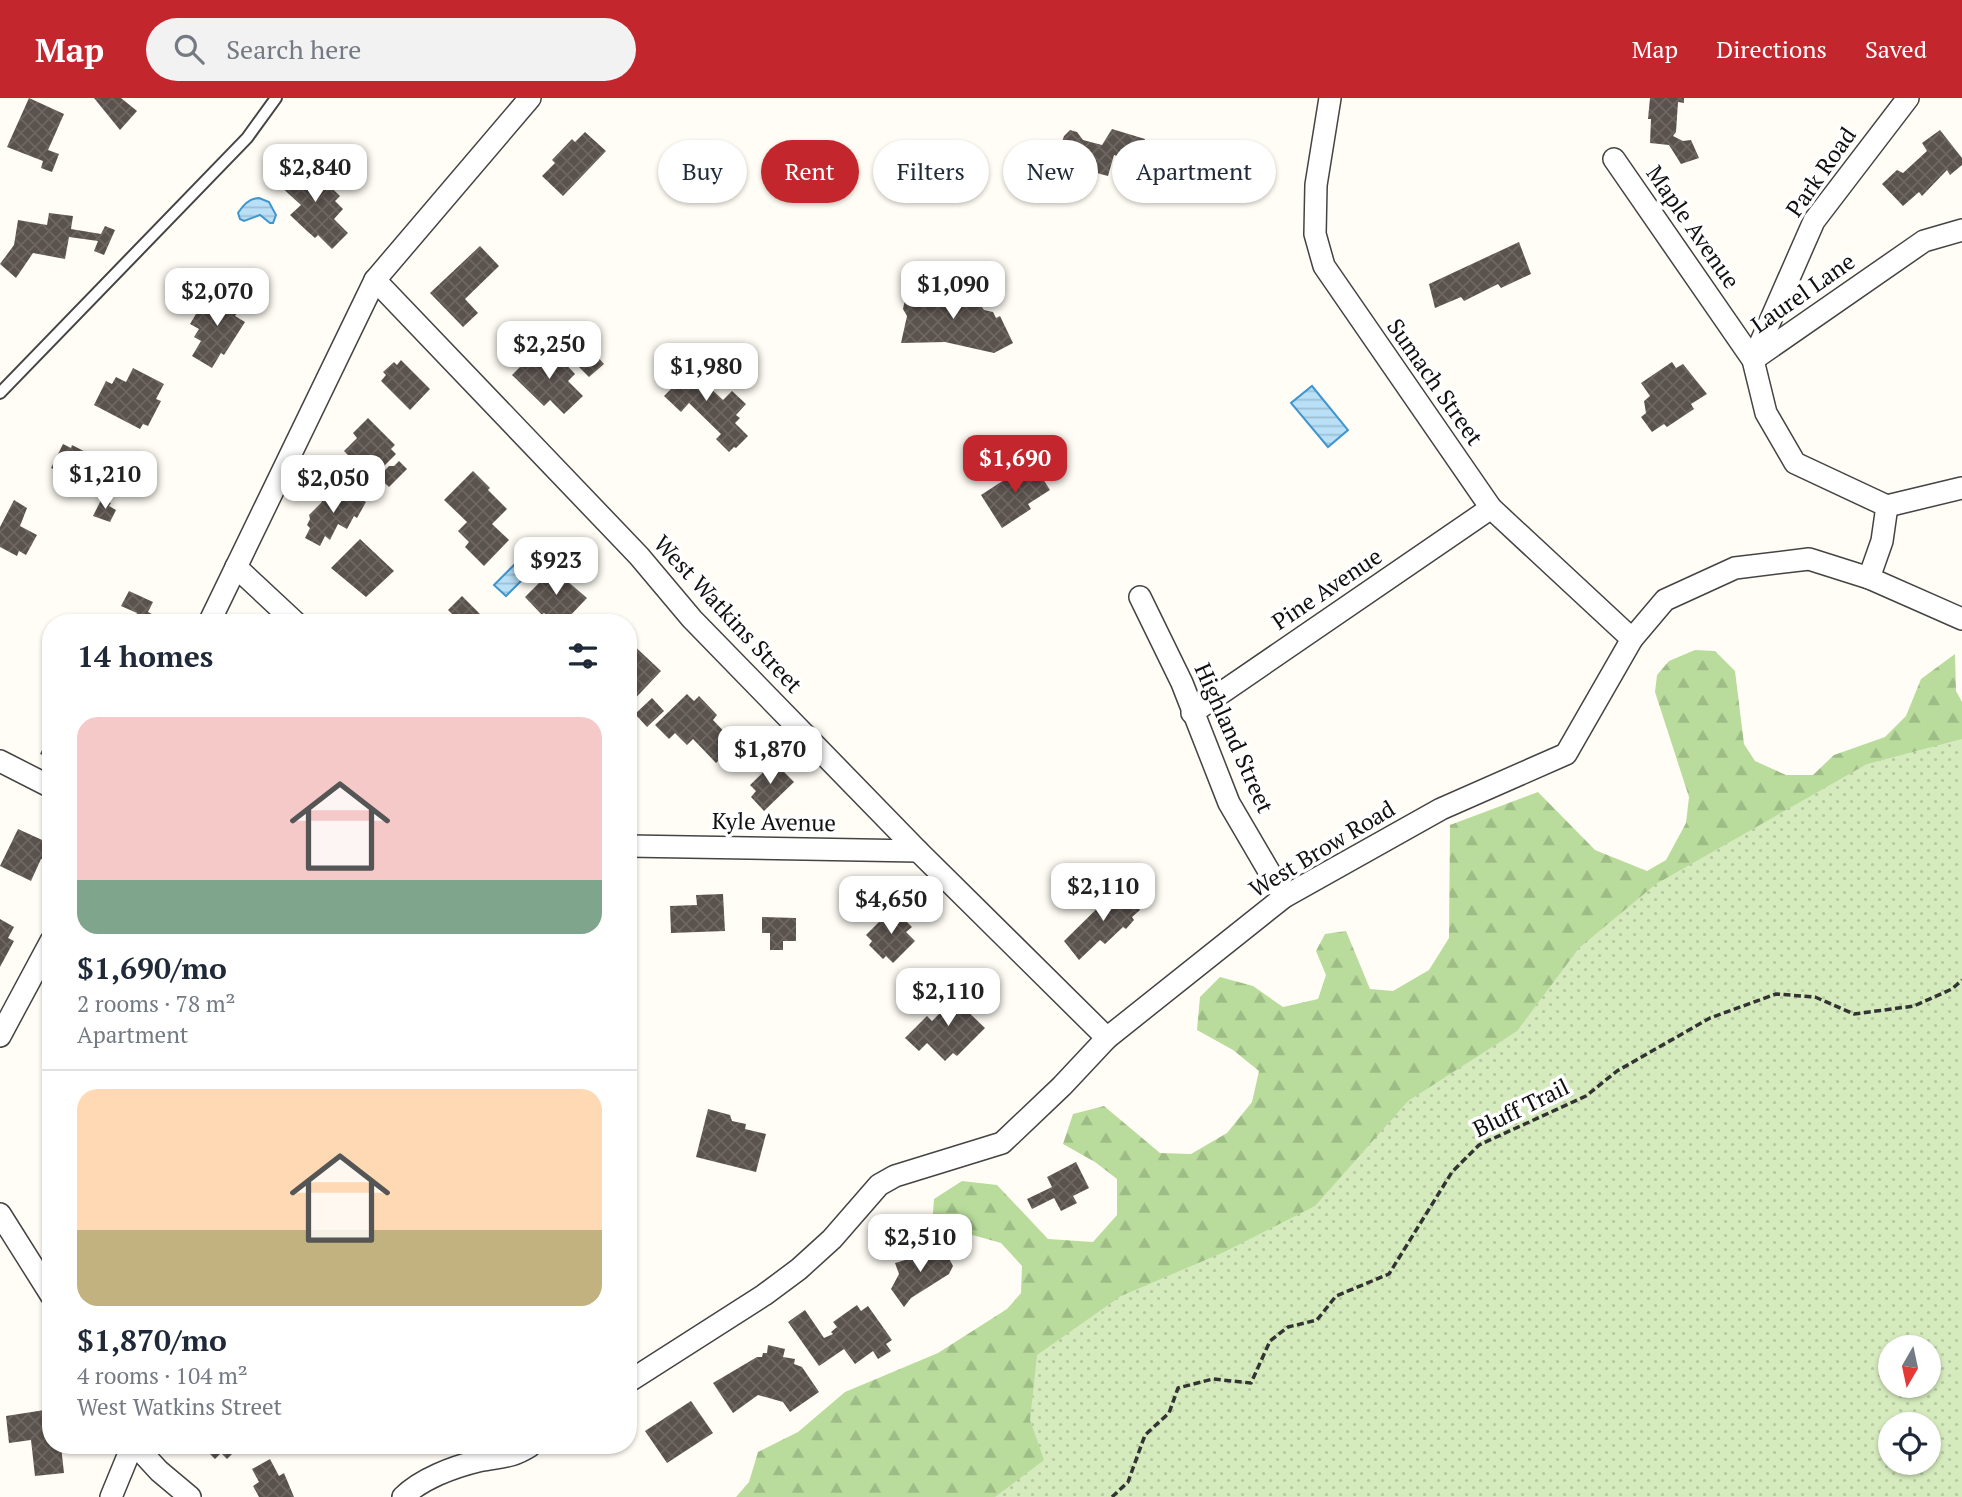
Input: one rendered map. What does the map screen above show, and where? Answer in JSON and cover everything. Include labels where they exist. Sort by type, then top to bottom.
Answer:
[{"type":"street","points":[[213,614],[375,280],[530,98]]},
{"type":"street","name":"Sumach Street","points":[[1331,98],[1316,185],[1315,234],[1324,266],[1491,508],[1632,639]]},
{"type":"street","name":"Park Road","points":[[1753,360],[1814,221],[1908,98]]},
{"type":"street","name":"Maple Avenue","points":[[1614,159],[1753,360]]},
{"type":"street","name":"Laurel Lane","points":[[1887,506],[1795,463],[1766,413],[1753,360],[1924,241],[1962,230]]},
{"type":"street","name":"West Watkins Street","points":[[375,280],[639,556],[692,619],[918,851],[1107,1038]]},
{"type":"street","points":[[1869,578],[1882,541],[1887,506],[1962,488]]},
{"type":"street","name":"Pine Avenue","points":[[1192,713],[1491,508]]},
{"type":"street","name":"West Brow Road","points":[[637,1376],[764,1295],[799,1269],[832,1239],[879,1185],[895,1176],[1002,1143],[1062,1086],[1107,1038],[1284,897],[1441,809],[1566,754],[1632,639],[1665,600],[1735,568],[1809,559],[1869,578],[1962,619]]},
{"type":"street","points":[[236,567],[286,614]]},
{"type":"street","name":"Highland Street","points":[[1140,597],[1182,683],[1229,803],[1284,897]]},
{"type":"street","points":[[0,761],[42,782]]},
{"type":"street","name":"Kyle Avenue","points":[[637,846],[918,851]]},
{"type":"street","points":[[0,1036],[42,958]]},
{"type":"street","points":[[0,1214],[42,1281]]},
{"type":"street","points":[[111,1497],[130,1454]]},
{"type":"street","points":[[142,1454],[190,1497]]},
{"type":"street","points":[[403,1497],[419,1484],[501,1454]]},
{"type":"lane","points":[[0,393],[247,138],[276,98]]},
{"type":"path","name":"Bluff Trail","points":[[1112,1497],[1128,1482],[1145,1435],[1169,1413],[1178,1388],[1213,1379],[1251,1383],[1270,1341],[1288,1327],[1317,1320],[1336,1296],[1389,1274],[1452,1172],[1479,1145],[1586,1096],[1617,1071],[1710,1018],[1776,994],[1815,997],[1854,1014],[1914,1006],[1952,989],[1962,981]]},
{"type":"green space","points":[[1695,650],[1715,651],[1735,671],[1744,744],[1755,761],[1786,775],[1813,775],[1834,755],[1885,737],[1906,716],[1921,679],[1955,654],[1956,691],[1962,702],[1962,1497],[736,1497],[749,1482],[758,1452],[798,1432],[845,1392],[938,1353],[1007,1309],[1021,1293],[1022,1266],[1001,1243],[962,1232],[932,1228],[934,1199],[962,1181],[997,1185],[1048,1239],[1093,1242],[1117,1215],[1117,1179],[1095,1162],[1063,1144],[1073,1114],[1104,1106],[1160,1153],[1191,1154],[1227,1133],[1252,1102],[1259,1071],[1233,1050],[1197,1030],[1200,997],[1220,977],[1253,986],[1283,1007],[1318,999],[1326,975],[1316,951],[1325,934],[1346,931],[1370,989],[1393,991],[1429,970],[1449,938],[1450,825],[1538,792],[1595,850],[1647,871],[1666,860],[1686,823],[1689,797],[1655,692],[1657,675],[1669,661]]},
{"type":"green space","points":[[1962,739],[1962,1497],[995,1497],[1044,1460],[1030,1420],[1037,1355],[1121,1296],[1224,1252],[1315,1206],[1408,1101],[1517,1031],[1579,948],[1656,884],[1867,764]]},
{"type":"water","points":[[259,198],[269,202],[276,215],[273,223],[260,215],[244,221],[240,219],[238,213],[242,207]]},
{"type":"water","points":[[1312,386],[1348,430],[1328,447],[1291,403]]},
{"type":"water","points":[[516,563],[528,574],[506,596],[494,585]]},
{"type":"building","points":[[29,98],[64,114],[48,150],[59,154],[52,172],[41,168],[43,161],[7,147]]},
{"type":"building","points":[[94,98],[121,98],[137,111],[120,130]]},
{"type":"building","points":[[1650,98],[1684,98],[1684,103],[1678,102],[1676,132],[1673,136],[1683,141],[1691,140],[1699,158],[1681,164],[1669,145],[1650,143]]},
{"type":"building","points":[[1112,129],[1145,139],[1112,140],[1112,162],[1108,176],[1098,173],[1098,144],[1102,145]]},
{"type":"building","points":[[1070,130],[1077,132],[1083,140],[1063,140]]},
{"type":"building","points":[[1940,130],[1962,158],[1962,165],[1950,175],[1947,170],[1922,196],[1919,192],[1903,206],[1882,184],[1897,170],[1903,173],[1927,151],[1922,143]]},
{"type":"building","points":[[585,132],[606,151],[563,196],[542,176],[555,163],[552,160],[572,139],[575,142]]},
{"type":"building","points":[[301,159],[340,196],[335,201],[343,209],[334,219],[348,233],[332,249],[318,235],[315,238],[290,215],[301,205],[279,185]]},
{"type":"building","points":[[49,213],[73,216],[71,229],[101,234],[105,226],[115,230],[104,255],[94,251],[98,241],[69,237],[65,259],[33,253],[16,278],[0,264],[14,245],[18,220],[47,225]]},
{"type":"building","points":[[1519,242],[1531,274],[1501,288],[1498,284],[1464,301],[1461,297],[1435,308],[1429,284]]},
{"type":"building","points":[[480,246],[499,266],[465,299],[478,313],[463,327],[430,293]]},
{"type":"building","points":[[908,285],[918,285],[925,295],[950,299],[950,288],[971,292],[984,302],[981,306],[984,310],[993,312],[996,318],[1000,316],[1013,343],[994,353],[945,342],[901,343],[907,316],[903,309]]},
{"type":"building","points":[[224,291],[243,303],[235,316],[245,322],[224,355],[221,353],[212,368],[192,356],[201,341],[194,337],[199,329],[190,324],[205,299],[216,305]]},
{"type":"building","points":[[538,349],[553,365],[560,358],[575,374],[568,381],[583,396],[564,414],[550,400],[544,406],[512,375]]},
{"type":"building","points":[[593,352],[604,364],[589,377],[577,365],[576,359],[585,361]]},
{"type":"building","points":[[664,358],[689,379],[703,366],[714,376],[706,384],[723,400],[732,391],[746,404],[736,415],[740,418],[735,423],[748,436],[736,448],[729,452],[716,439],[721,434],[689,403],[681,412],[664,396],[673,387],[666,381],[669,378],[656,366]]},
{"type":"building","points":[[401,360],[430,389],[410,410],[381,381],[386,375],[383,372],[394,362],[397,365]]},
{"type":"building","points":[[1672,362],[1676,368],[1683,364],[1707,394],[1691,404],[1694,409],[1667,427],[1664,424],[1652,432],[1641,417],[1646,413],[1644,401],[1650,396],[1641,383]]},
{"type":"building","points":[[133,368],[164,384],[156,399],[161,401],[148,426],[143,424],[140,429],[94,405],[106,381],[112,384],[116,377],[126,382]]},
{"type":"building","points":[[368,418],[395,445],[391,449],[396,454],[384,466],[375,457],[371,460],[367,456],[358,465],[344,451],[357,438],[353,433]]},
{"type":"building","points":[[63,444],[71,448],[72,445],[111,465],[94,493],[56,474],[58,471],[51,468]]},
{"type":"building","points":[[399,461],[407,469],[389,487],[378,477]]},
{"type":"building","points":[[1032,462],[1050,490],[1028,504],[1031,509],[1002,528],[981,495]]},
{"type":"building","points":[[473,471],[507,509],[492,524],[509,540],[484,566],[465,547],[469,542],[458,531],[467,522],[444,500]]},
{"type":"building","points":[[332,486],[366,502],[347,529],[338,524],[330,540],[325,536],[320,546],[305,538],[310,528],[307,525],[309,515]]},
{"type":"building","points":[[102,498],[116,510],[110,522],[93,516]]},
{"type":"building","points":[[14,500],[27,508],[20,526],[37,535],[26,555],[19,551],[17,556],[0,547],[0,527]]},
{"type":"building","points":[[360,539],[394,571],[366,597],[331,568]]},
{"type":"building","points":[[553,569],[587,598],[572,614],[541,614],[525,597]]},
{"type":"building","points":[[129,591],[153,602],[148,612],[152,614],[136,614],[121,606]]},
{"type":"building","points":[[462,596],[480,614],[452,614],[448,610]]},
{"type":"building","points":[[637,648],[661,671],[637,696]]},
{"type":"building","points":[[687,694],[694,701],[699,696],[717,715],[713,720],[736,744],[716,763],[693,739],[687,745],[675,733],[669,739],[655,725]]},
{"type":"building","points":[[652,698],[664,711],[647,727],[637,716],[637,712]]},
{"type":"building","points":[[774,762],[794,782],[764,811],[751,797],[756,791],[750,785]]},
{"type":"building","points":[[18,829],[42,840],[42,859],[31,881],[0,866]]},
{"type":"building","points":[[1120,886],[1140,910],[1132,917],[1134,920],[1126,929],[1123,927],[1105,944],[1100,940],[1079,960],[1064,941]]},
{"type":"building","points":[[723,894],[725,931],[671,933],[670,906],[697,905],[696,895]]},
{"type":"building","points":[[893,908],[912,927],[906,932],[915,941],[893,963],[886,956],[883,959],[869,945],[872,941],[866,935]]},
{"type":"building","points":[[762,917],[796,918],[796,941],[783,941],[783,950],[770,950],[770,933],[762,933]]},
{"type":"building","points":[[0,919],[14,927],[8,938],[14,941],[0,967]]},
{"type":"building","points":[[957,987],[968,998],[961,1005],[985,1028],[957,1056],[953,1053],[945,1061],[927,1043],[919,1051],[905,1038],[927,1016],[932,1021],[945,1008],[941,1003]]},
{"type":"building","points":[[708,1109],[730,1115],[732,1121],[746,1124],[745,1129],[766,1134],[756,1172],[696,1157]]},
{"type":"building","points":[[1076,1162],[1089,1188],[1073,1196],[1077,1203],[1061,1211],[1054,1198],[1032,1209],[1027,1199],[1052,1187],[1047,1177]]},
{"type":"building","points":[[944,1249],[953,1266],[949,1274],[911,1298],[904,1307],[891,1289],[899,1274],[895,1263]]},
{"type":"building","points":[[857,1305],[861,1311],[868,1306],[892,1340],[886,1344],[891,1351],[878,1359],[873,1351],[855,1364],[844,1349],[819,1366],[788,1322],[805,1310],[824,1338],[833,1334],[831,1332],[837,1327],[833,1322]]},
{"type":"building","points":[[768,1345],[785,1349],[783,1357],[795,1359],[794,1364],[802,1367],[819,1392],[790,1412],[783,1402],[758,1395],[733,1413],[713,1383],[757,1357],[762,1357],[763,1353],[767,1353]]},
{"type":"building","points":[[691,1401],[713,1433],[667,1463],[645,1431]]},
{"type":"building","points":[[42,1410],[42,1454],[62,1454],[64,1473],[35,1476],[31,1440],[9,1443],[6,1416]]},
{"type":"building","points":[[270,1459],[279,1476],[284,1473],[294,1497],[259,1497],[253,1486],[259,1482],[252,1469]]}]
